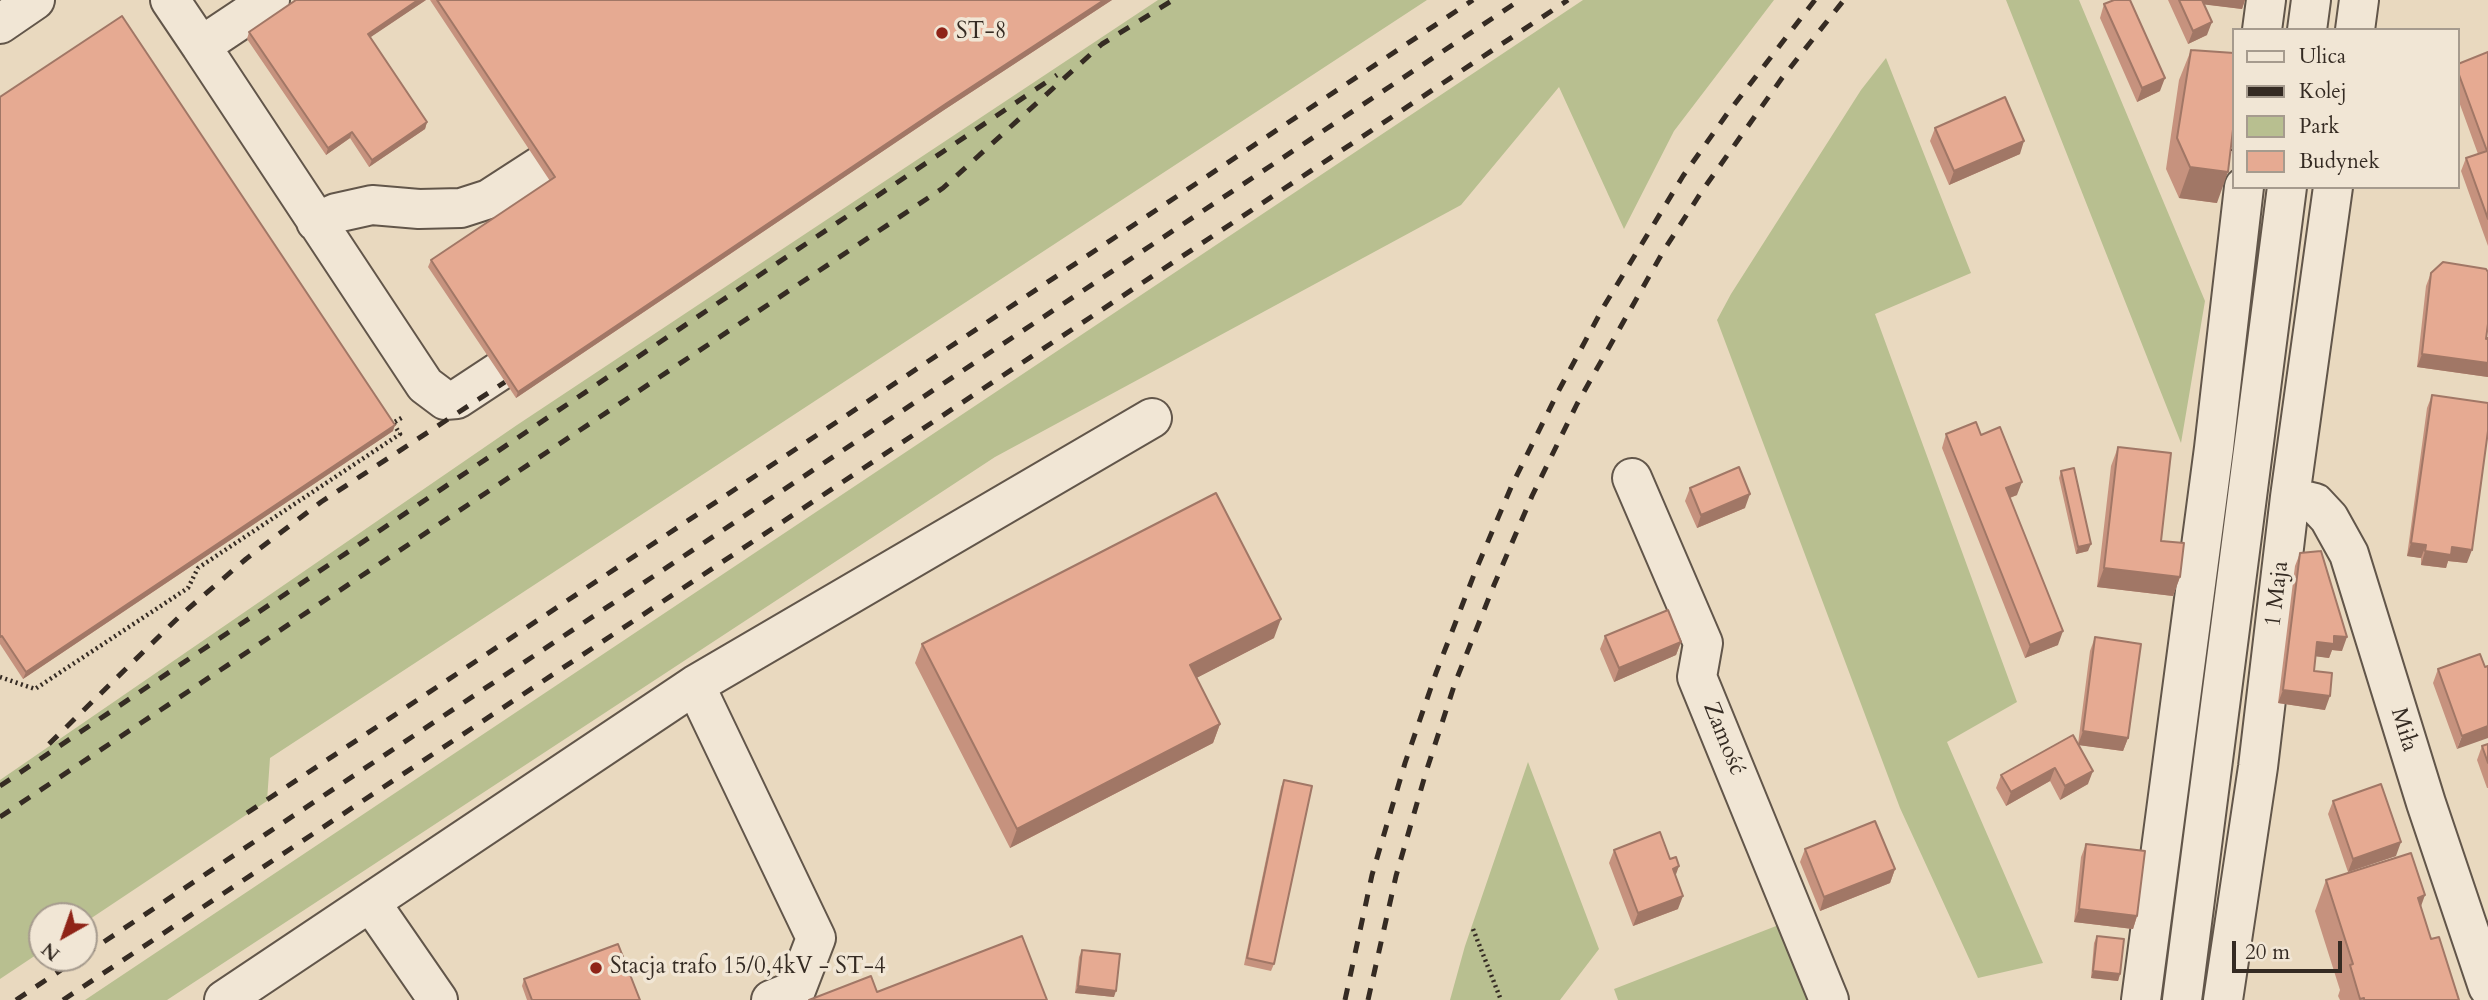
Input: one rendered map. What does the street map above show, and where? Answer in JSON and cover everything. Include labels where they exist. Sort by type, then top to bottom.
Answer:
[{"type":"street","points":[[0,24],[35,0]]},
{"type":"street","points":[[170,0],[425,385],[445,400],[457,399],[498,372]]},
{"type":"street","points":[[201,46],[270,0]]},
{"type":"street","points":[[2262,28],[2266,0]]},
{"type":"street","points":[[2307,28],[2311,0]]},
{"type":"street","points":[[2355,28],[2359,0]]},
{"type":"street","points":[[316,222],[336,213],[372,205],[419,209],[461,208],[489,199],[540,166]]},
{"type":"street","points":[[2141,1000],[2214,448],[2244,189]]},
{"type":"street","name":"1 Maja","points":[[2182,1000],[2287,189]]},
{"type":"street","name":"1 Maja","points":[[2223,1000],[2258,767],[2290,497],[2333,189]]},
{"type":"street","points":[[224,1000],[695,685],[1152,418]]},
{"type":"street","name":"Zamość","points":[[1632,478],[1703,643],[1697,677],[1829,1000]]},
{"type":"street","name":"Miła","points":[[2290,497],[2315,503],[2329,518],[2349,554],[2426,803],[2488,987]]},
{"type":"street","points":[[695,685],[816,938],[796,990],[771,1000]]},
{"type":"street","points":[[371,903],[438,1000]]},
{"type":"path","points":[[0,677],[35,690],[188,588],[198,568],[400,434],[393,423],[436,395]]},
{"type":"path","points":[[1473,929],[1501,1000]]},
{"type":"green space","points":[[1158,0],[1427,0],[270,758],[267,801],[98,914],[98,902],[28,902],[28,960],[0,979],[0,780],[517,425]]},
{"type":"green space","points":[[1583,0],[1774,0],[1674,131],[1624,229],[1559,87],[1461,205],[995,457],[167,1000],[85,1000]]},
{"type":"green space","points":[[2006,0],[2079,0],[2205,301],[2181,443]]},
{"type":"green space","points":[[1886,58],[1971,273],[1875,314],[2017,702],[1947,742],[2043,963],[1978,978],[1900,808],[1717,320],[1861,90]]},
{"type":"green space","points":[[1528,762],[1599,949],[1560,1000],[1450,1000],[1465,946]]},
{"type":"green space","points":[[1789,921],[1821,1000],[1618,1000],[1614,989]]},
{"type":"building","points":[[296,0],[418,0],[368,34],[427,122],[372,160],[352,132],[328,148],[249,32]]},
{"type":"building","points":[[437,0],[1104,0],[518,392],[431,260],[555,177]]},
{"type":"building","points":[[2114,0],[2130,0],[2165,78],[2142,88],[2104,4]]},
{"type":"building","points":[[2179,0],[2202,0],[2212,22],[2193,31]]},
{"type":"building","points":[[122,16],[395,425],[26,672],[2,636],[0,637],[0,97]]},
{"type":"building","points":[[2191,50],[2232,53],[2232,138],[2228,172],[2190,167],[2177,138]]},
{"type":"building","points":[[2488,52],[2488,219],[2466,158],[2487,151],[2460,77],[2460,63]]},
{"type":"building","points":[[2005,97],[2024,141],[1954,171],[1935,128]]},
{"type":"building","points":[[2443,262],[2486,269],[2488,272],[2488,363],[2422,354],[2431,273]]},
{"type":"building","points":[[2432,395],[2488,403],[2488,431],[2472,550],[2452,547],[2451,555],[2425,551],[2426,545],[2411,543]]},
{"type":"building","points":[[1976,422],[1981,435],[2000,427],[2022,482],[2006,488],[2063,631],[2030,645],[1946,434]]},
{"type":"building","points":[[2118,447],[2171,453],[2161,541],[2184,543],[2180,577],[2104,568]]},
{"type":"building","points":[[1739,467],[1750,494],[1701,515],[1690,488]]},
{"type":"building","points":[[2074,468],[2091,544],[2078,547],[2061,471]]},
{"type":"building","points":[[1216,493],[1281,619],[1190,665],[1220,724],[1017,829],[922,644]]},
{"type":"building","points":[[2321,551],[2347,637],[2334,636],[2334,644],[2317,642],[2314,671],[2332,673],[2330,696],[2283,690],[2300,553]]},
{"type":"building","points":[[1668,610],[1681,642],[1619,668],[1605,636]]},
{"type":"building","points":[[2095,637],[2141,644],[2128,738],[2083,731]]},
{"type":"building","points":[[2480,654],[2485,667],[2488,666],[2488,726],[2462,736],[2438,669]]},
{"type":"building","points":[[2073,735],[2093,771],[2065,786],[2055,768],[2011,792],[2001,775]]},
{"type":"building","points":[[2488,744],[2488,763],[2482,746]]},
{"type":"building","points":[[1284,780],[1312,786],[1274,964],[1247,958]]},
{"type":"building","points":[[2381,784],[2401,842],[2353,859],[2333,801]]},
{"type":"building","points":[[1875,821],[1895,869],[1824,897],[1805,849]]},
{"type":"building","points":[[1660,832],[1670,859],[1676,857],[1679,866],[1673,869],[1683,896],[1638,913],[1614,850]]},
{"type":"building","points":[[2086,844],[2145,851],[2137,916],[2079,909]]},
{"type":"building","points":[[2411,853],[2425,895],[2418,898],[2431,939],[2439,937],[2459,1000],[2360,999],[2350,965],[2353,964],[2326,880]]},
{"type":"building","points":[[1022,936],[1047,1000],[809,1000],[871,976],[877,992]]},
{"type":"building","points":[[2097,936],[2124,939],[2120,974],[2093,971]]},
{"type":"building","name":"Stacja trafo 15/0,4kV - ST-4","points":[[618,944],[640,1000],[532,1000],[524,979]]},
{"type":"building","points":[[1082,950],[1120,954],[1116,991],[1078,986]]},
{"type":"railway","points":[[0,817],[943,188],[1102,44],[1173,0]]},
{"type":"railway","points":[[247,813],[1473,0]]},
{"type":"railway","points":[[98,946],[1520,0]]},
{"type":"railway","points":[[63,1000],[1568,0]]},
{"type":"railway","points":[[1345,1000],[1372,875],[1405,763],[1436,673],[1512,485],[1604,306],[1683,176],[1815,0]]},
{"type":"railway","points":[[1368,1000],[1396,876],[1426,772],[1455,683],[1532,496],[1577,404],[1664,250],[1782,78],[1844,0]]},
{"type":"railway","points":[[0,786],[1057,75]]},
{"type":"railway","points":[[49,744],[182,614],[246,559],[321,502],[505,382]]},
{"type":"railway","points":[[16,1000],[58,972]]},
{"type":"place","name":"ST-8","points":[[942,33]]},
{"type":"place","name":"Stacja trafo 15/0,4kV - ST-4","points":[[596,968]]}]
